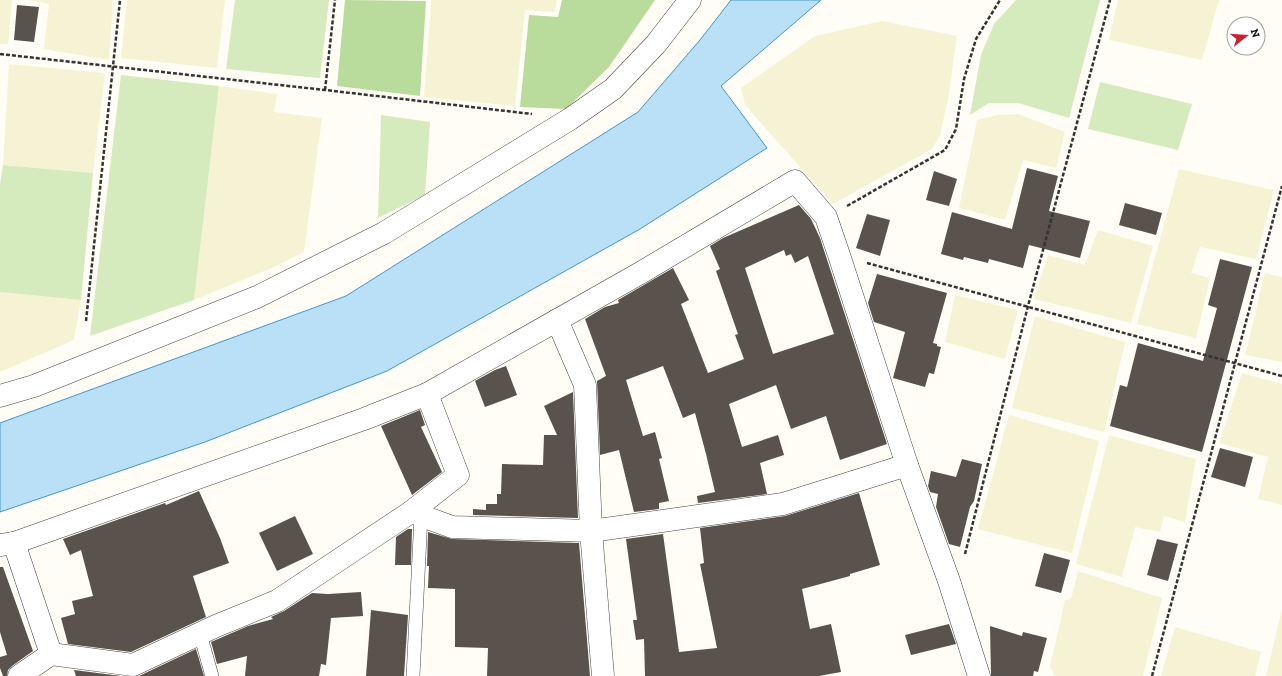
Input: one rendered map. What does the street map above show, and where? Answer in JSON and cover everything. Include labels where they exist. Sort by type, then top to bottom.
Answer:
[{"type":"street","points":[[0,396],[34,386],[257,297],[384,233],[570,119],[613,88],[656,44],[690,0]]},
{"type":"street","points":[[50,654],[7,544],[364,419],[427,394],[642,272],[795,181],[826,219],[908,465],[949,581],[979,676]]},
{"type":"street","points":[[557,320],[585,385],[591,531],[603,676]]},
{"type":"street","points":[[19,676],[50,654],[133,665],[277,601],[416,514],[458,475],[427,394]]},
{"type":"street","points":[[416,514],[452,527],[591,531],[783,504],[908,465]]},
{"type":"lane","points":[[413,676],[416,514]]},
{"type":"lane","points":[[200,634],[212,676]]},
{"type":"path","points":[[86,321],[120,0]]},
{"type":"path","points":[[325,90],[335,0]]},
{"type":"path","points":[[826,219],[944,150],[956,129],[964,79],[976,39],[1000,0]]},
{"type":"path","points":[[949,581],[962,566],[1028,306],[1110,0]]},
{"type":"path","points":[[0,54],[570,119]]},
{"type":"path","points":[[1152,676],[1282,186]]},
{"type":"path","points":[[839,255],[1282,376]]},
{"type":"shaded area","points":[[0,0],[12,0],[8,44],[0,44]]},
{"type":"shaded area","points":[[28,0],[113,0],[109,60],[44,49],[49,4]]},
{"type":"shaded area","points":[[127,0],[225,0],[217,68],[121,58]]},
{"type":"shaded area","points":[[431,0],[557,0],[555,12],[525,10],[515,106],[424,97]]},
{"type":"shaded area","points":[[1118,0],[1219,0],[1202,60],[1109,40]]},
{"type":"shaded area","points":[[882,21],[957,36],[948,99],[940,135],[932,149],[833,204],[745,105],[741,88],[815,36]]},
{"type":"shaded area","points":[[9,64],[105,73],[93,173],[3,165]]},
{"type":"shaded area","points":[[219,86],[277,94],[274,112],[322,118],[304,252],[274,267],[194,300]]},
{"type":"shaded area","points":[[1018,114],[1065,132],[1056,168],[1023,160],[1005,220],[959,208],[977,120],[997,115]]},
{"type":"shaded area","points":[[1179,169],[1274,190],[1256,259],[1200,247],[1191,273],[1210,278],[1196,338],[1137,324]]},
{"type":"shaded area","points":[[1098,230],[1153,246],[1131,323],[1034,299],[1048,255],[1085,265]]},
{"type":"shaded area","points":[[1265,273],[1282,277],[1282,362],[1245,355]]},
{"type":"shaded area","points":[[0,292],[81,300],[74,340],[0,372]]},
{"type":"shaded area","points":[[955,295],[1018,310],[1005,359],[945,342]]},
{"type":"shaded area","points":[[1035,316],[1125,342],[1104,432],[1012,408]]},
{"type":"shaded area","points":[[1242,373],[1282,384],[1282,505],[1258,499],[1268,457],[1219,443]]},
{"type":"shaded area","points":[[1009,415],[1099,441],[1072,553],[978,529]]},
{"type":"shaded area","points":[[1109,435],[1196,459],[1185,522],[1164,516],[1160,532],[1135,527],[1122,577],[1076,564]]},
{"type":"shaded area","points":[[1078,571],[1162,598],[1143,676],[1055,676],[1050,667],[1065,600],[1071,599]]},
{"type":"shaded area","points":[[1282,609],[1282,676],[1266,676]]},
{"type":"shaded area","points":[[1175,627],[1261,652],[1255,676],[1161,676]]},
{"type":"green space","points":[[235,0],[329,0],[320,78],[226,69]]},
{"type":"green space","points":[[345,0],[426,1],[420,96],[337,86]]},
{"type":"green space","points":[[562,0],[655,0],[609,67],[566,109],[520,107],[529,15],[558,17]]},
{"type":"green space","points":[[1016,0],[1100,0],[1069,118],[1018,103],[989,103],[970,115],[981,55],[994,24]]},
{"type":"green space","points":[[121,75],[219,86],[194,300],[90,336]]},
{"type":"green space","points":[[1100,82],[1192,104],[1178,150],[1088,129]]},
{"type":"green space","points":[[381,115],[430,122],[425,195],[378,218]]},
{"type":"green space","points":[[3,165],[93,173],[81,300],[0,292],[0,184]]},
{"type":"water","points":[[731,0],[821,0],[721,86],[767,148],[640,229],[387,371],[205,442],[0,512],[0,423],[346,296],[638,112],[700,40]]},
{"type":"building","points":[[17,5],[39,7],[34,42],[14,40]]},
{"type":"building","points":[[1027,168],[1058,176],[1049,211],[1090,221],[1080,258],[1029,245],[1023,268],[989,259],[988,263],[964,257],[963,260],[941,254],[952,212],[1012,229]]},
{"type":"building","points":[[934,171],[957,179],[949,206],[926,200]]},
{"type":"building","points":[[1125,203],[1162,213],[1156,235],[1119,225]]},
{"type":"building","points":[[799,205],[811,219],[820,238],[887,444],[840,460],[826,416],[791,429],[776,385],[729,404],[742,447],[778,435],[784,455],[760,463],[767,494],[698,503],[697,496],[715,492],[706,454],[695,413],[683,418],[663,366],[626,380],[643,436],[655,432],[662,458],[659,459],[669,501],[659,503],[659,509],[634,512],[619,450],[600,455],[597,381],[606,376],[585,319],[605,307],[619,303],[618,300],[673,268],[689,300],[681,304],[708,373],[744,359],[735,335],[738,334],[716,271],[720,269],[710,246],[723,238]],"holes":[[[784,250],[786,256],[791,254],[795,263],[808,256],[834,334],[773,354],[745,268]]]},
{"type":"building","points":[[867,214],[890,220],[880,256],[856,248]]},
{"type":"building","points":[[1220,259],[1252,267],[1202,452],[1110,426],[1120,385],[1127,387],[1138,343],[1203,361],[1217,308],[1208,305]]},
{"type":"building","points":[[877,274],[947,293],[933,343],[941,347],[934,374],[929,373],[925,387],[893,378],[905,332],[874,322],[868,303]]},
{"type":"building","points":[[506,366],[517,395],[485,407],[475,381]]},
{"type":"building","points":[[573,392],[578,518],[473,515],[473,509],[486,510],[486,504],[497,504],[497,494],[501,494],[502,464],[543,465],[544,435],[557,435],[544,406]]},
{"type":"building","points":[[420,410],[425,425],[421,427],[442,472],[412,495],[381,426]]},
{"type":"building","points":[[1220,448],[1253,457],[1245,487],[1211,477]]},
{"type":"building","points":[[962,459],[982,464],[974,501],[970,507],[960,547],[949,544],[936,507],[938,494],[930,492],[928,486],[931,471],[956,477]]},
{"type":"building","points":[[199,491],[220,538],[229,563],[193,576],[206,617],[131,652],[68,644],[61,618],[75,614],[72,601],[93,596],[81,550],[70,555],[63,539],[165,503],[166,505]]},
{"type":"building","points":[[859,493],[880,565],[850,574],[850,576],[802,589],[810,629],[831,624],[841,672],[819,676],[645,676],[644,639],[636,640],[633,620],[637,620],[626,539],[663,534],[679,652],[717,648],[700,564],[704,563],[700,528],[785,516]]},
{"type":"building","points":[[295,516],[313,554],[277,571],[259,533]]},
{"type":"building","points":[[408,529],[412,529],[411,565],[395,565],[396,537]]},
{"type":"building","points":[[428,532],[452,539],[579,543],[590,676],[487,676],[488,648],[455,647],[455,589],[428,588]]},
{"type":"building","points":[[1157,539],[1178,544],[1168,581],[1147,575]]},
{"type":"building","points":[[1044,553],[1070,560],[1061,593],[1035,586]]},
{"type":"building","points":[[0,567],[3,567],[33,651],[12,666],[8,670],[7,676],[3,676],[0,668],[0,657],[7,655],[0,632]]},
{"type":"building","points":[[361,592],[363,616],[331,618],[326,665],[321,664],[319,676],[245,676],[247,656],[217,664],[211,642],[248,626],[273,619],[271,617],[284,611],[312,593],[328,594]]},
{"type":"building","points":[[371,610],[408,615],[404,676],[366,676]]},
{"type":"building","points":[[949,624],[956,644],[911,655],[905,635]]},
{"type":"building","points":[[990,626],[1022,636],[1023,632],[1047,638],[1038,672],[1034,671],[1033,676],[991,676]]},
{"type":"building","points":[[196,649],[204,676],[139,676]]},
{"type":"building","points":[[74,670],[121,676],[76,676]]}]
